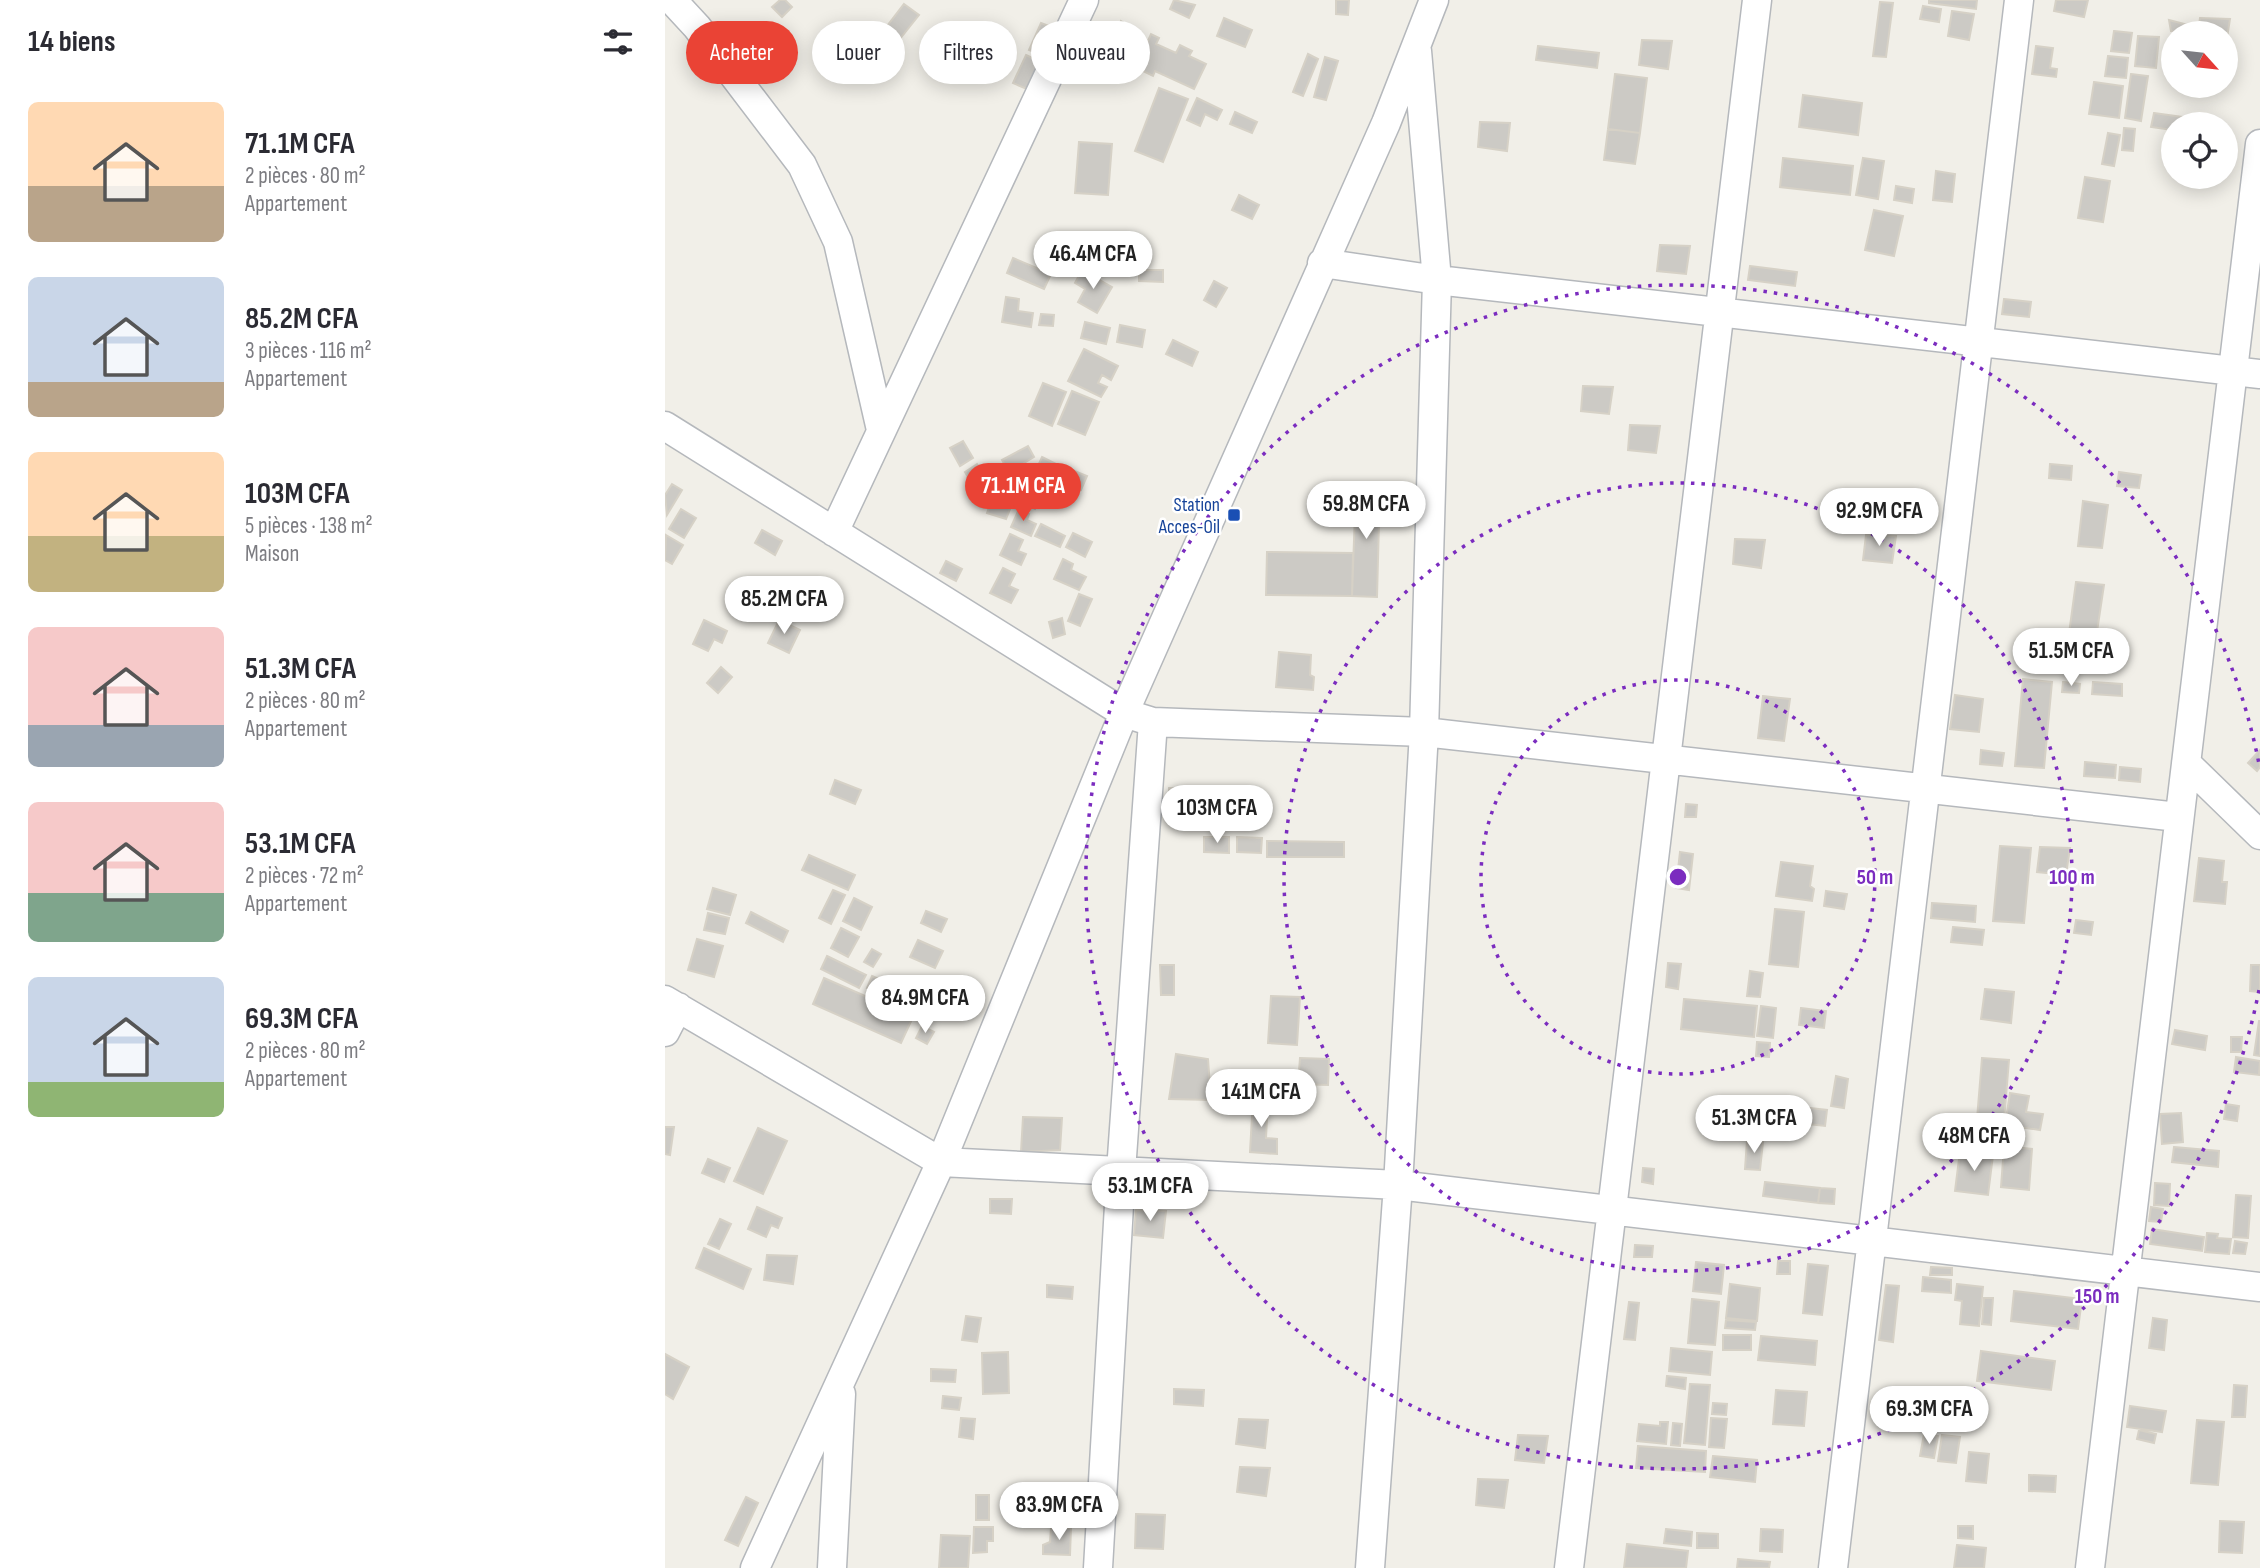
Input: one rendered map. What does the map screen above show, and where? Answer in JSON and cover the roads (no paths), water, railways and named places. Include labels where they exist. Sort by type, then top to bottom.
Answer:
[{"type":"street","points":[[672,0],[697,27],[802,165],[838,242],[881,430]]},
{"type":"street","points":[[834,532],[1084,0]]},
{"type":"street","points":[[755,1568],[941,1162],[1124,713],[1386,123],[1434,0]]},
{"type":"street","points":[[1569,1568],[1757,0]]},
{"type":"street","points":[[1833,1568],[2019,0]]},
{"type":"street","points":[[1370,1568],[1398,1185],[1424,732],[1437,281],[1416,44]]},
{"type":"street","points":[[2090,1568],[2178,817],[2246,373],[2260,144]]},
{"type":"street","points":[[1322,263],[1437,281],[2246,373]]},
{"type":"street","points":[[2246,373],[2260,396]]},
{"type":"street","points":[[665,426],[1124,713],[1153,722],[1424,732],[2178,817]]},
{"type":"street","points":[[1098,1568],[1121,1171],[1153,722]]},
{"type":"street","points":[[2186,763],[2260,835]]},
{"type":"street","points":[[665,1032],[671,1004],[941,1162],[1398,1185],[2260,1287]]},
{"type":"street","points":[[832,1568],[842,1377]]},
{"type":"place","name":"Station Acces-Oil","points":[[1234,515]]}]
